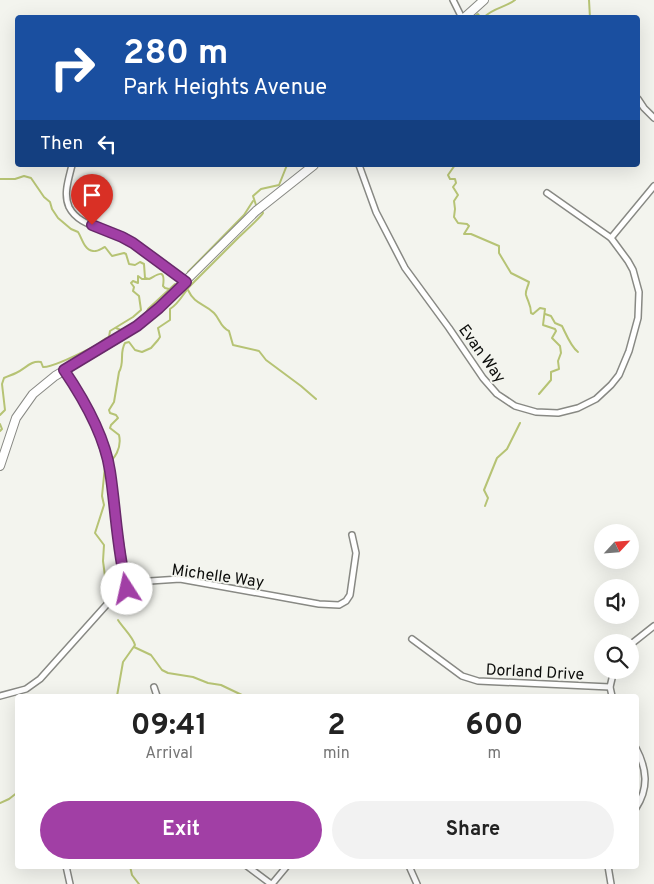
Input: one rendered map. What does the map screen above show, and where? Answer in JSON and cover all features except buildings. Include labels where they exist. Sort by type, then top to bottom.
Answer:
[{"type":"main road","points":[[466,15],[484,0]]},
{"type":"main road","points":[[0,466],[16,418],[43,385],[64,370],[137,326],[186,282],[256,211],[311,167]]},
{"type":"street","points":[[453,0],[461,15]]},
{"type":"street","points":[[640,102],[654,118]]},
{"type":"street","points":[[72,167],[66,196],[74,215],[85,222],[128,240],[186,282]]},
{"type":"street","name":"Evan Way","points":[[360,167],[376,212],[388,238],[413,281],[449,328],[489,386],[506,400],[526,410],[558,413],[569,411],[596,399],[611,385],[624,364],[638,318],[639,292],[628,261],[611,238],[547,192]]},
{"type":"street","points":[[611,238],[654,186]]},
{"type":"street","points":[[64,370],[82,398],[99,436],[107,460],[127,589]]},
{"type":"street","name":"Michelle Way","points":[[0,696],[26,689],[44,676],[104,607],[127,589],[150,581],[180,579],[319,604],[339,605],[346,601],[350,595],[356,553],[352,535]]},
{"type":"street","points":[[639,638],[654,626]]},
{"type":"street","name":"Dorland Drive","points":[[412,639],[462,676],[478,681],[610,687]]},
{"type":"street","points":[[612,679],[610,687],[612,694]]},
{"type":"street","points":[[154,687],[156,694]]},
{"type":"street","points":[[639,755],[644,766],[646,780],[644,794],[639,803]]},
{"type":"street","points":[[67,869],[70,884]]},
{"type":"street","points":[[251,869],[272,884],[284,869]]},
{"type":"street","points":[[410,869],[417,884]]},
{"type":"street","points":[[608,869],[611,884]]},
{"type":"waterway","points":[[487,15],[515,0]]},
{"type":"waterway","points":[[589,0],[590,15]]},
{"type":"waterway","points":[[256,205],[253,196],[261,189],[279,185],[286,167]]},
{"type":"waterway","points":[[454,167],[448,175],[450,179],[455,179],[456,183],[453,187],[458,195],[454,201],[454,217],[458,223],[469,226],[464,234],[471,234],[499,246],[499,253],[511,273],[529,282],[526,293],[531,313],[533,314],[540,308],[545,309],[543,325],[556,331],[552,338],[560,346],[559,369],[551,372],[551,380],[539,394]]},
{"type":"waterway","points":[[0,179],[15,179],[24,176],[31,178],[44,197],[50,202],[58,218],[71,229],[78,232],[87,248],[95,251],[105,247],[112,256],[124,253],[129,264],[135,265],[140,262],[144,264],[145,278],[149,279],[162,274],[163,286],[169,289]]},
{"type":"waterway","points":[[188,272],[244,215],[253,201]]},
{"type":"waterway","points":[[106,584],[103,561],[104,545],[95,533],[104,505],[102,496],[105,466],[115,457],[119,449],[119,435],[110,428],[118,418],[110,413],[109,410],[114,402],[122,365],[123,347],[125,343],[129,342],[135,350],[142,352],[151,348],[160,337],[158,328],[170,320],[170,309],[191,285],[259,218],[263,213],[262,211]]},
{"type":"waterway","points":[[0,415],[5,410],[2,384],[4,378],[34,362],[41,362],[43,367],[61,362],[95,346],[109,337],[110,331],[141,310],[139,296],[133,291],[134,287],[131,283],[133,281],[138,283],[138,276],[142,279],[147,279]]},
{"type":"waterway","points":[[116,328],[121,330],[140,319],[175,284]]},
{"type":"waterway","points":[[188,290],[197,301],[214,313],[229,331],[233,345],[259,351],[266,360],[316,399]]},
{"type":"waterway","points":[[545,314],[551,316],[555,323],[562,326],[571,344],[578,352]]},
{"type":"waterway","points":[[485,506],[488,498],[484,490],[497,458],[507,449],[520,423]]},
{"type":"waterway","points":[[0,424],[2,429],[0,431]]},
{"type":"waterway","points":[[117,694],[123,662],[135,645],[118,620]]},
{"type":"waterway","points":[[134,647],[151,655],[162,670],[168,673],[193,677],[208,683],[221,685],[240,694]]},
{"type":"waterway","points":[[0,803],[15,794]]},
{"type":"waterway","points":[[131,869],[132,875],[139,884]]},
{"type":"route","points":[[92,225],[133,243],[186,282],[137,326],[64,370],[82,398],[99,436],[109,467],[127,589]]}]
